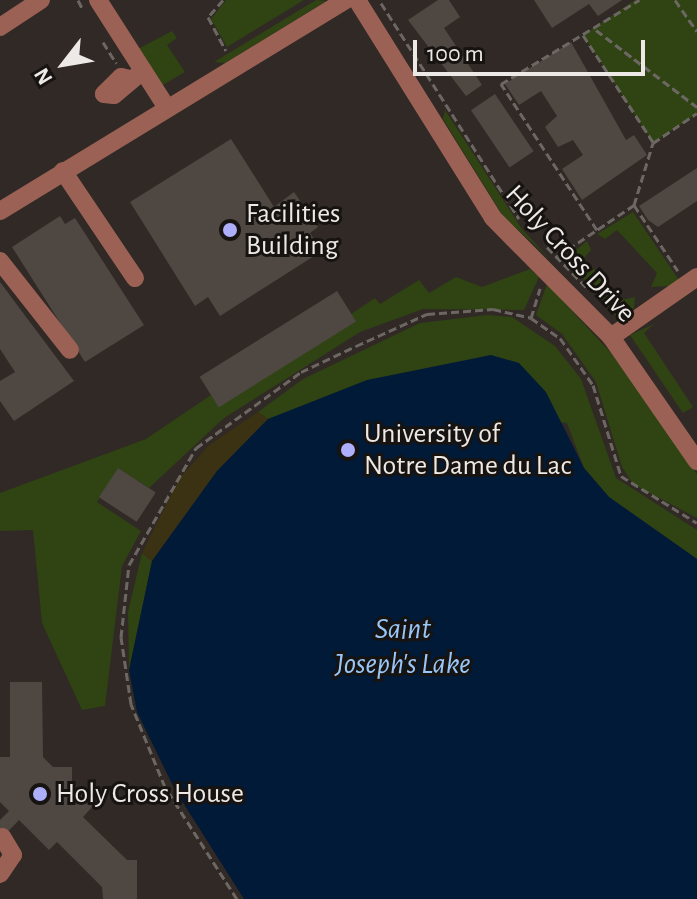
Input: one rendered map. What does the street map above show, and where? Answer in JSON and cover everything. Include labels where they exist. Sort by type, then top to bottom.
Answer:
[{"type":"street","points":[[0,27],[41,0]]},
{"type":"street","points":[[0,211],[346,0]]},
{"type":"street","name":"Holy Cross Drive","points":[[357,0],[493,218],[611,337],[697,461]]},
{"type":"street","points":[[92,6],[133,76],[167,108]]},
{"type":"street","points":[[63,171],[135,278]]},
{"type":"street","points":[[0,261],[70,350]]},
{"type":"street","points":[[611,337],[692,281]]},
{"type":"street","points":[[680,439],[697,428]]},
{"type":"street","points":[[0,874],[13,855],[2,837]]},
{"type":"path","points":[[78,0],[92,6]]},
{"type":"path","points":[[223,0],[208,17],[226,51]]},
{"type":"path","points":[[378,0],[526,229]]},
{"type":"path","points":[[597,230],[501,84],[596,30],[639,0]]},
{"type":"path","points":[[675,0],[697,31]]},
{"type":"path","points":[[537,238],[559,256],[634,205],[653,143],[697,110],[596,30]]},
{"type":"path","points":[[583,35],[653,143]]},
{"type":"path","points":[[101,39],[133,76]]},
{"type":"path","points":[[634,205],[692,281]]},
{"type":"path","points":[[531,318],[538,293]]},
{"type":"path","points":[[237,899],[165,787],[131,704],[121,637],[129,565],[196,448],[301,372],[427,314],[493,309],[531,318],[560,338],[593,385],[621,476],[697,523]]},
{"type":"green space","points":[[226,0],[304,0],[227,47],[211,19]]},
{"type":"green space","points":[[316,0],[326,1],[225,63],[214,62]]},
{"type":"green space","points":[[635,0],[697,0],[697,114],[653,143],[583,35]]},
{"type":"green space","points":[[172,31],[177,38],[167,45],[185,72],[161,86],[138,49]]},
{"type":"green space","points":[[445,110],[522,229],[550,259],[503,216],[443,119]]},
{"type":"green space","points":[[633,212],[679,280],[669,286],[651,287],[657,273],[617,230],[605,239],[597,234]]},
{"type":"green space","points":[[587,241],[591,250],[584,258],[622,300],[635,297],[634,308],[618,319],[566,258]]},
{"type":"green space","points":[[530,269],[539,277],[524,310],[423,309],[360,332],[224,418],[149,488],[118,468],[97,502],[141,531],[122,566],[105,706],[82,710],[42,623],[33,530],[0,531],[0,493],[146,439],[211,395],[218,405],[355,322],[351,314],[375,298],[380,304],[419,280],[429,293],[456,277],[482,287]]},
{"type":"green space","points":[[547,284],[611,353],[697,474],[697,518],[633,484],[622,467],[596,382],[562,334],[536,315]]},
{"type":"green space","points":[[487,315],[512,317],[555,346],[581,379],[616,478],[697,530],[697,559],[609,497],[584,468],[567,423],[314,404],[268,419],[258,412],[303,379],[420,323]]},
{"type":"green space","points":[[654,324],[644,333],[693,407],[683,413],[630,335]]},
{"type":"green space","points":[[142,553],[152,561],[129,670],[128,612]]},
{"type":"sand","points":[[258,412],[268,419],[217,471],[152,561],[142,553],[179,479],[208,446]]},
{"type":"water","name":"Saint Joseph's Lake","points":[[491,355],[519,363],[546,392],[584,468],[609,497],[697,559],[697,899],[244,899],[175,790],[137,712],[129,670],[152,561],[217,471],[268,419],[367,380]]},
{"type":"building","points":[[438,0],[449,0],[460,17],[444,28],[482,85],[466,96],[408,20]]},
{"type":"building","points":[[534,0],[622,0],[598,16],[589,4],[552,28]]},
{"type":"building","points":[[571,42],[626,140],[634,135],[647,155],[582,200],[562,169],[583,155],[573,140],[558,147],[545,127],[557,116],[541,91],[519,105],[505,84]]},
{"type":"building","points":[[495,94],[534,151],[510,167],[471,110]]},
{"type":"building","name":"Facilities Building","points":[[231,139],[274,207],[294,192],[318,227],[310,233],[322,251],[220,316],[208,297],[195,306],[130,202]]},
{"type":"building","points":[[697,168],[697,201],[658,227],[648,220],[639,206]]},
{"type":"building","points":[[60,216],[65,224],[75,218],[144,325],[85,362],[12,247]]},
{"type":"building","points":[[0,282],[74,381],[14,421],[0,401],[0,381],[15,372],[0,349]]},
{"type":"building","points":[[337,291],[356,322],[219,407],[200,377]]},
{"type":"building","points":[[118,468],[156,493],[137,522],[99,497]]},
{"type":"building","name":"Holy Cross House","points":[[10,682],[42,682],[43,757],[53,767],[72,767],[72,786],[93,806],[83,817],[127,860],[137,860],[137,899],[103,899],[102,887],[57,842],[49,850],[19,820],[0,840],[0,820],[9,811],[0,802],[0,757],[10,757]]},
{"type":"place","name":"Facilities Building","points":[[230,230]]},
{"type":"place","name":"University of Notre Dame du Lac","points":[[348,450]]},
{"type":"place","name":"Holy Cross House","points":[[40,794]]}]
